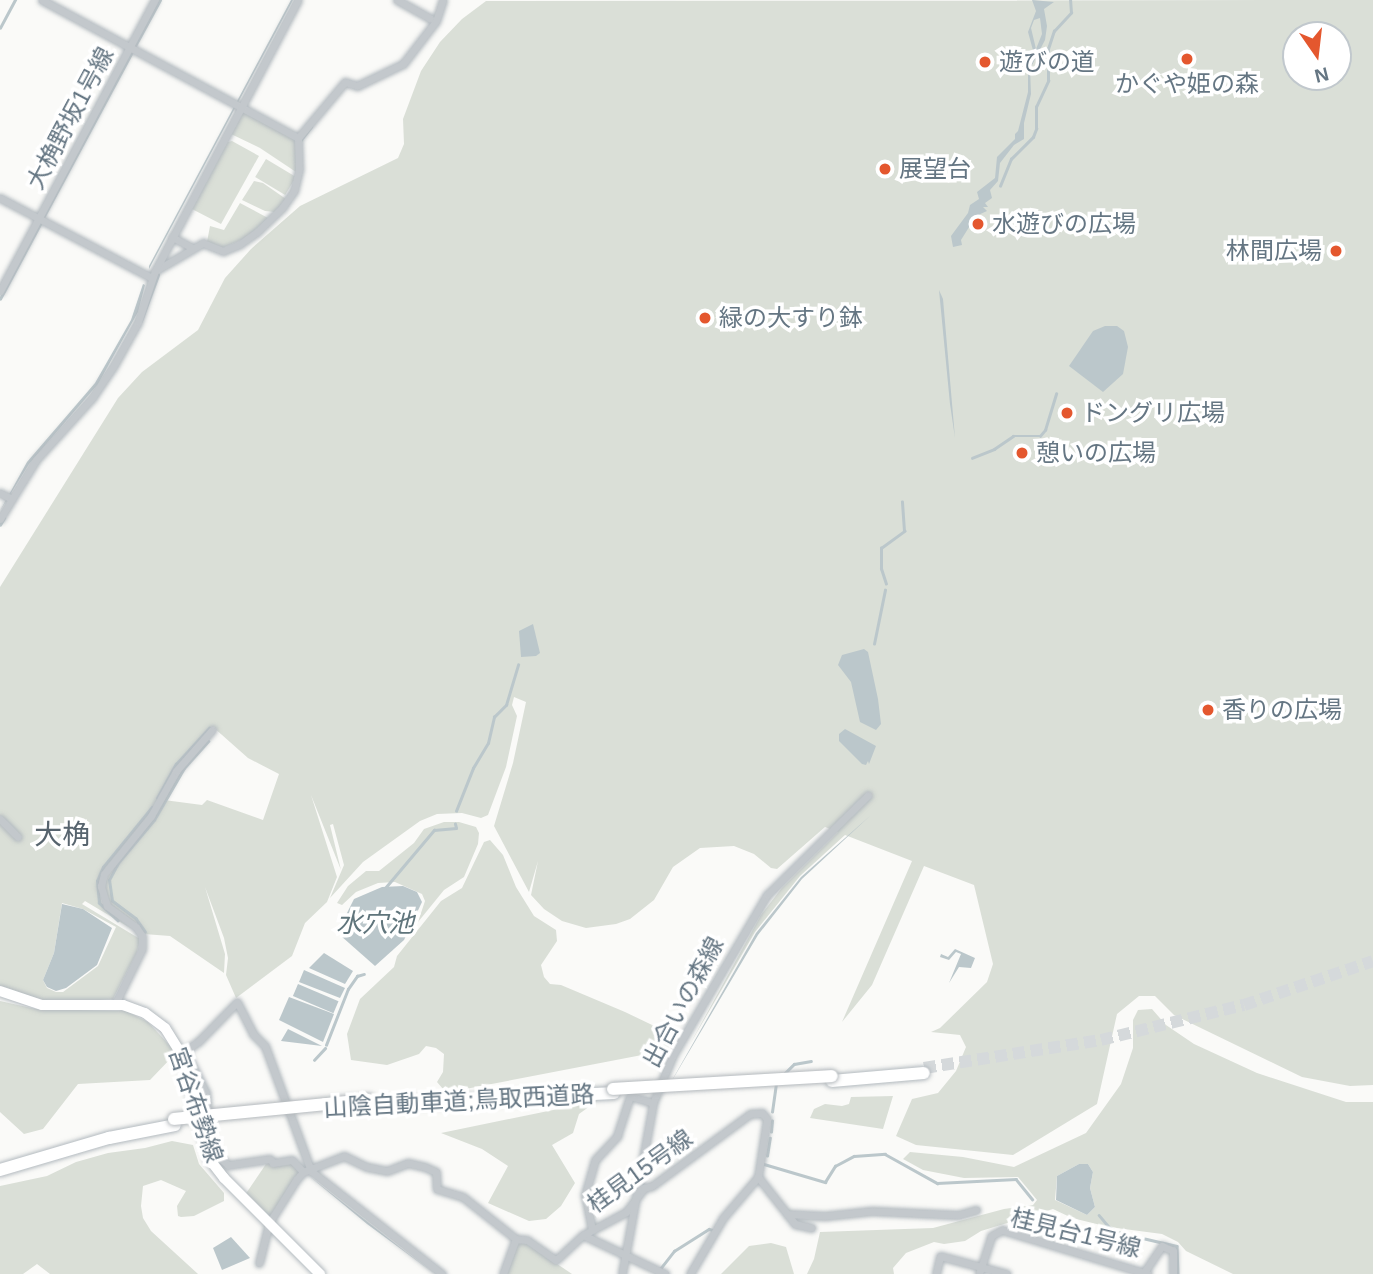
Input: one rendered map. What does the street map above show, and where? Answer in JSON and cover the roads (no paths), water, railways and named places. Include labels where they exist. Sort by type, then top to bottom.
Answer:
[{"type":"highway","name":"山陰自動車道;鳥取西道路","points":[[0,1168],[174,1122],[237,1115],[369,1102],[832,1079],[924,1071]]},
{"type":"street","points":[[41,0],[298,138]]},
{"type":"street","name":"大桷野坂1号線","points":[[0,291],[155,0]]},
{"type":"street","points":[[0,519],[58,433],[101,386],[138,322],[154,274],[172,237],[298,0]]},
{"type":"street","points":[[397,0],[430,18]]},
{"type":"street","points":[[154,274],[202,243],[217,250],[231,248],[248,239],[282,208],[297,180],[298,138],[345,82],[357,86],[402,64],[436,21],[443,0]]},
{"type":"street","points":[[0,198],[154,274]]},
{"type":"street","points":[[172,237],[193,248]]},
{"type":"street","points":[[0,492],[12,499]]},
{"type":"street","points":[[115,1004],[142,949],[142,936],[136,927],[107,906],[102,886],[104,874],[151,817],[176,771],[212,730]]},
{"type":"street","name":"出合いの森線","points":[[622,1274],[653,1103],[673,1055],[767,895],[868,795]]},
{"type":"street","points":[[0,819],[18,837]]},
{"type":"street","name":"宮谷布勢線","points":[[0,991],[42,1005],[115,1004],[131,1007],[155,1020],[173,1037],[183,1052],[210,1160],[320,1274]]},
{"type":"street","points":[[307,1171],[265,1046],[253,1034],[237,1002],[183,1052],[206,1093],[209,1133],[217,1155],[228,1165],[270,1159],[273,1163],[292,1160],[442,1274]]},
{"type":"street","points":[[592,1230],[584,1205],[595,1160],[617,1136],[630,1096],[653,1103]]},
{"type":"street","name":"桂見15号線","points":[[307,1171],[344,1156],[367,1167],[387,1171],[412,1163],[436,1172],[437,1189],[463,1197],[480,1207],[516,1239],[527,1240],[556,1260],[583,1235],[626,1212],[644,1188],[652,1186],[750,1114],[762,1113],[767,1119],[758,1177]]},
{"type":"street","points":[[259,1263],[269,1223],[307,1171]]},
{"type":"street","points":[[690,1274],[723,1218],[758,1177],[795,1224],[812,1228]]},
{"type":"street","points":[[787,1214],[825,1216],[872,1211],[958,1215],[976,1210]]},
{"type":"street","name":"桂見台1号線","points":[[980,1271],[991,1236],[1002,1230],[1147,1272]]},
{"type":"street","points":[[583,1235],[665,1274]]},
{"type":"street","points":[[503,1274],[516,1239]]},
{"type":"street","points":[[1147,1272],[1162,1245],[1173,1251],[1173,1274]]},
{"type":"street","points":[[936,1274],[940,1256],[980,1271],[1007,1274]]},
{"type":"water","points":[[293,0],[149,269],[149,266]]},
{"type":"water","points":[[1032,0],[1054,2],[1044,9],[1047,26],[1045,40],[1030,69],[1031,94],[1024,123],[1024,139],[1014,145],[1000,163],[998,181],[990,190],[992,198],[985,203],[988,207],[983,207],[987,211],[976,216],[961,240],[962,245],[953,247],[951,236],[968,213],[970,205],[979,199],[977,192],[995,178],[997,157],[1015,139],[1018,131],[1028,92],[1028,69],[1034,54],[1028,32],[1036,11]],"holes":[[[1040,18],[1042,34],[1036,49],[1031,28],[1034,20]]]},
{"type":"water","points":[[143,284],[145,285],[138,312],[98,384],[29,464],[0,511],[27,462],[95,383],[131,320]]},
{"type":"water","points":[[939,290],[943,299],[955,438],[950,404]]},
{"type":"water","points":[[1105,326],[1117,326],[1124,331],[1128,347],[1123,374],[1103,392],[1069,366],[1093,331]]},
{"type":"water","points":[[533,624],[540,653],[536,656],[521,657],[519,631]]},
{"type":"water","points":[[864,649],[868,652],[878,699],[881,724],[876,730],[860,722],[851,682],[838,665],[842,655]]},
{"type":"water","points":[[845,729],[876,746],[869,764],[868,761],[866,765],[862,764],[839,741],[839,734]]},
{"type":"water","points":[[871,815],[802,879],[758,935],[667,1089],[756,933],[801,877]]},
{"type":"water","name":"水穴池","points":[[403,886],[417,892],[422,902],[404,940],[375,966],[341,936],[341,925],[354,899],[382,887]]},
{"type":"water","points":[[62,904],[83,909],[112,928],[97,965],[66,988],[56,991],[47,987],[43,980],[54,953]]},
{"type":"water","points":[[955,949],[975,958],[971,968],[959,967],[949,983],[961,954],[956,952],[949,960],[940,957],[941,954],[948,957]]},
{"type":"water","points":[[324,953],[353,971],[345,984],[309,968]]},
{"type":"water","points":[[304,970],[345,988],[340,998],[299,982]]},
{"type":"water","points":[[298,984],[339,1001],[333,1013],[293,996]]},
{"type":"water","points":[[289,997],[334,1014],[323,1042],[279,1020]]},
{"type":"water","points":[[288,1029],[322,1046],[281,1041]]},
{"type":"water","points":[[1079,1164],[1088,1164],[1093,1172],[1090,1188],[1095,1207],[1087,1215],[1056,1200],[1057,1176]]},
{"type":"water","points":[[308,1175],[406,1252],[435,1274],[367,1224]]},
{"type":"water","points":[[231,1237],[250,1258],[222,1270],[213,1248]]},
{"type":"waterway","points":[[0,28],[15,0]]},
{"type":"waterway","points":[[135,46],[160,0]]},
{"type":"waterway","points":[[1000,186],[1011,159],[1033,137],[1036,129],[1036,107],[1048,81],[1048,49],[1054,31],[1071,13],[1070,0]]},
{"type":"waterway","points":[[44,216],[132,52]]},
{"type":"waterway","points":[[300,141],[311,127]]},
{"type":"waterway","points":[[0,299],[40,224]]},
{"type":"waterway","points":[[141,321],[158,275]]},
{"type":"waterway","points":[[972,458],[994,449],[1013,436],[1040,436],[1045,430],[1056,394]]},
{"type":"waterway","points":[[886,584],[881,569],[881,548],[904,531],[902,502]]},
{"type":"waterway","points":[[0,525],[4,518]]},
{"type":"waterway","points":[[874,644],[885,590]]},
{"type":"waterway","points":[[456,811],[473,768],[488,743],[494,717],[506,705],[518,665]]},
{"type":"waterway","points":[[157,798],[176,764],[209,728]]},
{"type":"waterway","points":[[145,932],[136,919],[112,901],[109,880],[118,863],[154,820],[184,768],[208,741]]},
{"type":"waterway","points":[[118,921],[99,903],[97,881],[103,867],[152,807]]},
{"type":"waterway","points":[[385,888],[434,830],[456,828],[455,824]]},
{"type":"waterway","points":[[326,1045],[348,989],[357,976],[364,974]]},
{"type":"waterway","points":[[314,1060],[325,1048]]},
{"type":"waterway","points":[[784,1074],[794,1064],[811,1061]]},
{"type":"waterway","points":[[772,1112],[776,1085]]},
{"type":"waterway","points":[[771,1132],[772,1121]]},
{"type":"waterway","points":[[767,1156],[770,1138]]},
{"type":"waterway","points":[[764,1164],[825,1182],[835,1166],[854,1156],[885,1154],[937,1183],[1016,1179],[1032,1199]]},
{"type":"waterway","points":[[1099,1215],[1109,1227],[1121,1233],[1177,1246],[1178,1274]]},
{"type":"waterway","points":[[660,1269],[674,1251],[709,1229],[713,1230]]},
{"type":"tunnel","points":[[924,1068],[1101,1040],[1244,1005],[1373,961]]},
{"type":"place","name":"かぐや姫の森","points":[[1187,59]]},
{"type":"place","name":"遊びの道","points":[[985,62]]},
{"type":"place","name":"展望台","points":[[885,169]]},
{"type":"place","name":"水遊びの広場","points":[[978,224]]},
{"type":"place","name":"林間広場","points":[[1336,251]]},
{"type":"place","name":"緑の大すり鉢","points":[[705,318]]},
{"type":"place","name":"ドングリ広場","points":[[1067,413]]},
{"type":"place","name":"憩いの広場","points":[[1022,453]]},
{"type":"place","name":"香りの広場","points":[[1208,710]]},
{"type":"district","name":"大桷","points":[[62,835]]}]
